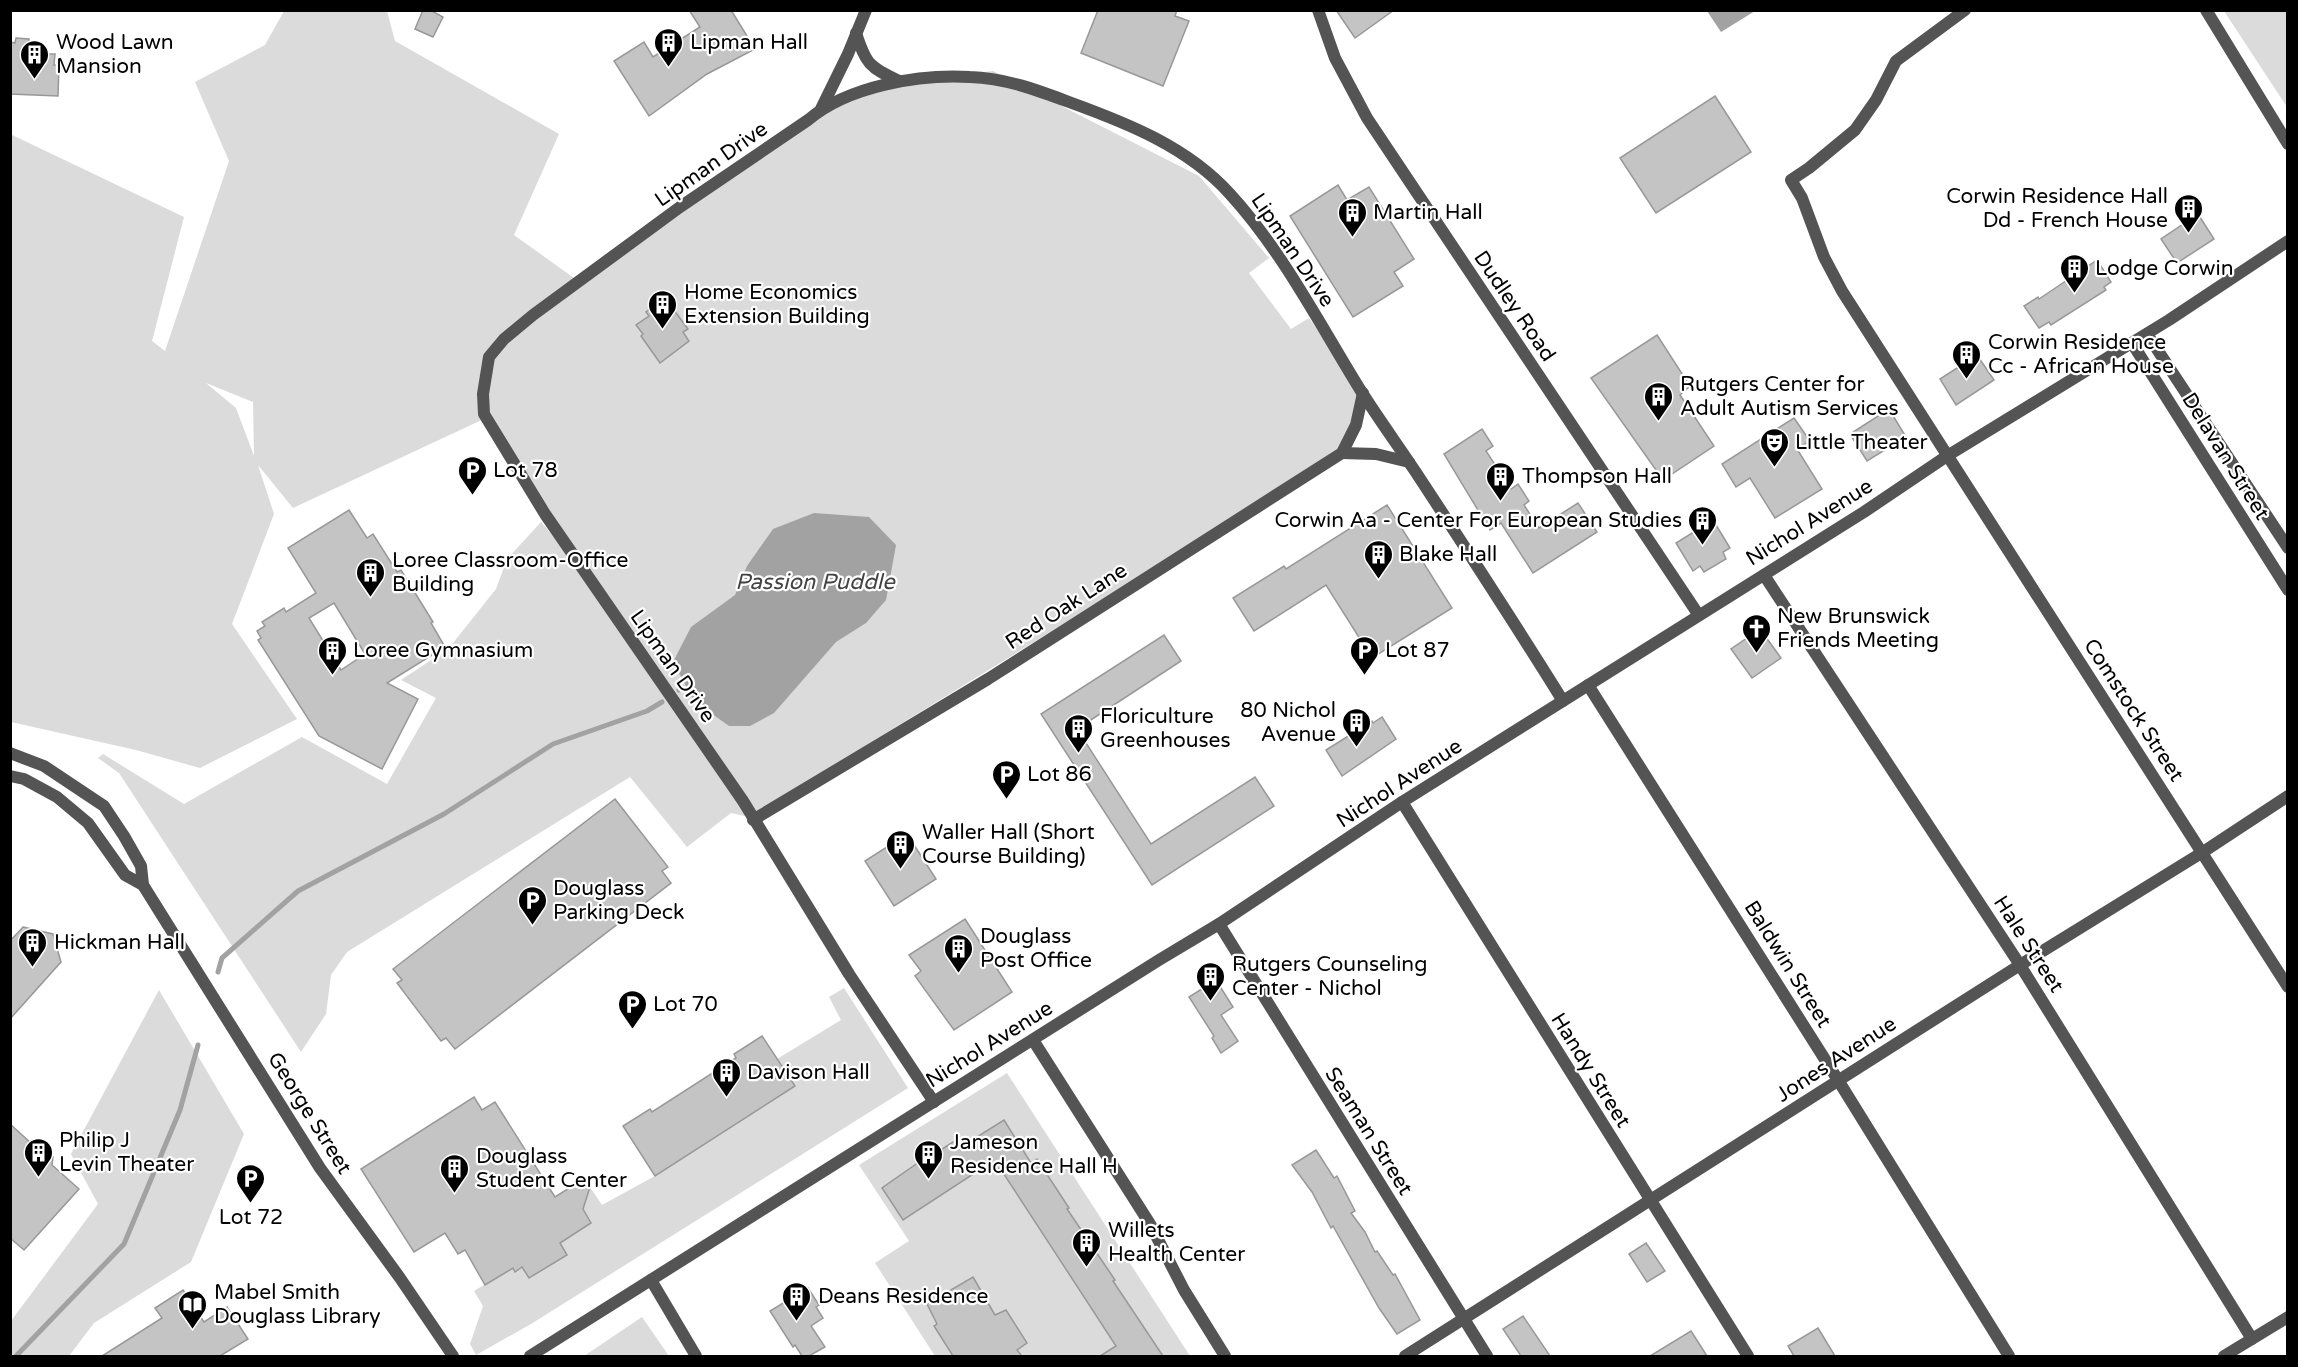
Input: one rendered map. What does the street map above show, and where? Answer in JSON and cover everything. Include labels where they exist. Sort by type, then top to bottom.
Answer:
[{"type":"street","points":[[821,109],[866,10]]},
{"type":"street","name":"Dudley Road","points":[[1318,10],[1335,58],[1367,118],[1698,614]]},
{"type":"street","name":"Comstock Street","points":[[1965,10],[1896,61],[1876,100],[1855,130],[1791,180],[1802,198],[1824,257],[1842,291],[2288,987]]},
{"type":"street","points":[[2206,10],[2288,144]]},
{"type":"street","points":[[856,33],[867,63],[899,81]]},
{"type":"street","name":"Lipman Drive","points":[[934,1102],[849,974],[753,820],[545,514],[484,414],[485,375],[489,357],[504,339],[533,315],[680,207],[821,109],[899,81],[931,77],[971,77],[1006,81],[1101,114],[1164,142],[1198,164],[1230,193],[1260,231],[1563,701]]},
{"type":"street","name":"Nichol Avenue","points":[[530,1356],[1219,924],[1402,802],[1588,686],[1698,614],[1864,512],[1947,456],[2147,334],[2288,241]]},
{"type":"street","name":"Delavan Street","points":[[2147,334],[2288,548]]},
{"type":"street","name":"Delavan Street","points":[[2132,343],[2288,590]]},
{"type":"street","points":[[1363,393],[1356,425],[1342,453],[1376,454],[1409,462]]},
{"type":"street","name":"Red Oak Lane","points":[[753,820],[988,679],[1342,453]]},
{"type":"street","name":"Hale Street","points":[[1764,575],[2020,965],[2252,1339]]},
{"type":"street","name":"Baldwin Street","points":[[1588,686],[1838,1080],[2009,1356]]},
{"type":"street","name":"George Street","points":[[10,753],[44,766],[104,806],[141,866],[143,885],[320,1168],[453,1356]]},
{"type":"street","name":"George Street","points":[[10,776],[24,779],[57,797],[88,823],[126,875],[143,885]]},
{"type":"street","name":"Jones Avenue","points":[[1406,1356],[2288,796]]},
{"type":"street","name":"Handy Street","points":[[1402,802],[1748,1356]]},
{"type":"street","name":"Seaman Street","points":[[1219,924],[1487,1356]]},
{"type":"street","points":[[1033,1040],[1150,1224],[1184,1290],[1225,1356]]},
{"type":"street","points":[[651,1280],[696,1356]]},
{"type":"street","points":[[2224,1356],[2288,1317]]},
{"type":"shaded area","points":[[284,11],[387,11],[395,41],[559,134],[514,235],[574,278],[862,86],[993,71],[1199,176],[1269,258],[1249,273],[1291,329],[1309,318],[1363,393],[1342,453],[749,817],[731,813],[687,847],[630,777],[347,952],[331,975],[326,1014],[301,1052],[119,773],[98,758],[103,754],[184,804],[302,737],[387,784],[436,698],[401,680],[449,648],[496,589],[507,559],[541,522],[575,561],[486,418],[293,508],[258,465],[274,514],[232,624],[297,719],[200,768],[136,750],[11,722],[10,134],[184,217],[152,341],[165,351],[229,161],[195,82],[265,45]],"holes":[[[206,383],[253,402],[254,456],[236,408]]]},
{"type":"shaded area","points":[[2224,11],[2287,11],[2287,107]]},
{"type":"shaded area","points":[[844,988],[908,1088],[531,1324],[476,1355],[470,1344],[483,1306],[474,1291],[512,1268],[515,1272],[522,1267],[530,1278],[567,1255],[560,1243],[590,1223],[583,1209],[590,1187],[602,1205],[655,1176],[795,1086],[777,1059],[841,1020],[829,997]]},
{"type":"shaded area","points":[[159,990],[244,1134],[191,1262],[94,1323],[69,1356],[11,1356],[11,1321],[98,1204],[71,1154]]},
{"type":"shaded area","points":[[1007,1073],[1190,1356],[935,1356],[875,1263],[909,1241],[859,1165]]},
{"type":"shaded area","points":[[642,1317],[669,1356],[584,1356]]},
{"type":"water","points":[[1707,11],[1755,11],[1721,32]]},
{"type":"water","name":"Passion Puddle","points":[[814,513],[869,517],[896,545],[886,600],[866,623],[836,642],[774,713],[750,726],[729,726],[694,701],[673,662],[691,627],[735,595],[747,566],[773,529]]},
{"type":"building","points":[[423,10],[430,10],[443,17],[433,37],[415,29]]},
{"type":"building","name":"Lipman Hall","points":[[689,10],[731,10],[755,49],[707,74],[649,116],[614,61],[644,42],[653,57],[700,27]]},
{"type":"building","points":[[1098,10],[1177,10],[1175,16],[1189,21],[1163,86],[1081,53]]},
{"type":"building","points":[[1336,10],[1394,10],[1355,38]]},
{"type":"building","name":"Wood Lawn Mansion","points":[[16,38],[29,39],[29,44],[43,44],[43,54],[55,54],[54,65],[59,65],[58,96],[10,94],[10,42],[15,43]]},
{"type":"building","points":[[1715,96],[1751,152],[1656,213],[1620,158]]},
{"type":"building","name":"Martin Hall","points":[[1338,185],[1347,200],[1369,187],[1414,259],[1394,272],[1403,286],[1353,317],[1290,216]]},
{"type":"building","name":"Corwin Residence Hall Dd - French House","points":[[2198,214],[2214,239],[2177,263],[2161,239]]},
{"type":"building","name":"Lodge Corwin","points":[[2097,260],[2111,282],[2104,287],[2106,290],[2051,325],[2049,322],[2039,328],[2024,306],[2038,297],[2039,299]]},
{"type":"building","name":"Home Economics Extension Building","points":[[661,301],[666,309],[671,306],[688,329],[683,332],[689,341],[660,363],[636,325],[649,316],[646,312]]},
{"type":"building","name":"Rutgers Center for Adult Autism Services","points":[[1657,335],[1690,386],[1680,395],[1714,446],[1663,480],[1591,378]]},
{"type":"building","name":"Corwin Residence Cc - African House","points":[[1977,355],[1994,380],[1956,405],[1940,379]]},
{"type":"building","points":[[1889,409],[1906,437],[1867,461],[1850,434]]},
{"type":"building","name":"Little Theater","points":[[1794,418],[1810,441],[1797,449],[1822,489],[1775,518],[1750,478],[1736,487],[1722,464]]},
{"type":"building","name":"Thompson Hall","points":[[1482,429],[1493,446],[1486,451],[1511,489],[1518,484],[1529,501],[1524,505],[1539,528],[1578,503],[1597,532],[1533,573],[1501,523],[1490,530],[1444,454]]},
{"type":"building","name":"Blake Hall","points":[[1387,505],[1452,608],[1372,658],[1326,585],[1254,631],[1233,598],[1284,566],[1286,569]]},
{"type":"building","points":[[349,510],[367,538],[373,534],[397,572],[401,570],[433,622],[431,623],[445,647],[387,683],[418,699],[382,769],[319,736],[258,640],[261,638],[257,631],[265,626],[262,622],[284,608],[286,612],[316,593],[288,548]],"holes":[[[334,603],[365,654],[341,670],[309,618]]]},
{"type":"building","name":"Corwin Aa - Center For European Studies","points":[[1713,520],[1730,548],[1723,552],[1726,559],[1704,572],[1700,566],[1693,571],[1676,543]]},
{"type":"building","name":"New Brunswick Friends Meeting","points":[[1760,629],[1781,658],[1752,678],[1731,649]]},
{"type":"building","name":"Floriculture Greenhouses","points":[[1164,635],[1181,661],[1077,729],[1151,844],[1255,777],[1274,806],[1152,885],[1041,714]]},
{"type":"building","name":"80 Nichol Avenue","points":[[1382,717],[1396,739],[1342,776],[1326,750]]},
{"type":"building","name":"Douglass Parking Deck","points":[[615,799],[668,867],[662,871],[671,883],[455,1049],[446,1038],[441,1041],[397,983],[402,980],[393,969]]},
{"type":"building","name":"Waller Hall (Short Course Building)","points":[[907,834],[936,879],[894,906],[865,861]]},
{"type":"building","name":"Douglass Post Office","points":[[965,919],[1012,992],[954,1030],[915,976],[921,971],[909,955]]},
{"type":"building","name":"Hickman Hall","points":[[23,927],[53,934],[61,962],[10,1019],[10,941]]},
{"type":"building","name":"Rutgers Counseling Center - Nichol","points":[[1216,980],[1233,1007],[1221,1015],[1238,1041],[1221,1053],[1212,1038],[1214,1036],[1189,997]]},
{"type":"building","name":"Davison Hall","points":[[762,1036],[795,1086],[655,1176],[623,1126],[650,1109],[652,1112],[736,1058],[734,1054]]},
{"type":"building","name":"Douglass Student Center","points":[[474,1097],[482,1110],[495,1102],[555,1197],[585,1178],[590,1187],[583,1209],[591,1223],[560,1243],[567,1255],[529,1278],[522,1267],[515,1272],[513,1268],[485,1285],[465,1250],[458,1254],[445,1233],[414,1252],[361,1169]]},
{"type":"building","points":[[1004,1120],[1031,1163],[1037,1159],[1163,1356],[1100,1356],[1116,1346],[1000,1168],[992,1173],[987,1165],[903,1220],[882,1188],[929,1155],[930,1157],[956,1140],[961,1147]]},
{"type":"building","name":"Philip J Levin Theater","points":[[10,1124],[42,1153],[53,1157],[52,1165],[79,1189],[24,1250],[10,1238]]},
{"type":"building","points":[[1316,1150],[1334,1178],[1337,1176],[1355,1211],[1351,1213],[1365,1232],[1375,1252],[1377,1251],[1393,1275],[1395,1274],[1420,1320],[1397,1334],[1379,1308],[1333,1226],[1331,1228],[1312,1192],[1292,1165]]},
{"type":"building","points":[[1646,1243],[1665,1271],[1647,1282],[1629,1254]]},
{"type":"building","points":[[973,1277],[995,1315],[1006,1310],[1027,1343],[1017,1350],[1022,1356],[953,1356],[934,1326],[937,1324],[927,1304]]},
{"type":"building","name":"Deans Residence","points":[[808,1288],[819,1305],[816,1307],[823,1318],[811,1326],[825,1347],[809,1356],[802,1356],[795,1345],[793,1347],[770,1311]]},
{"type":"building","name":"Mabel Smith Douglass Library","points":[[183,1290],[204,1322],[227,1307],[248,1339],[220,1356],[102,1356],[162,1318],[155,1308]]},
{"type":"building","points":[[1523,1316],[1550,1356],[1521,1356],[1503,1329]]},
{"type":"building","points":[[1818,1328],[1835,1356],[1794,1356],[1788,1346]]},
{"type":"building","points":[[1691,1331],[1707,1356],[1650,1356]]},
{"type":"waterway","points":[[218,972],[222,958],[298,891],[444,814],[553,744],[647,711],[662,702]]},
{"type":"waterway","points":[[16,1356],[124,1244],[180,1110],[198,1045]]},
{"type":"place","name":"Lipman Hall","points":[[669,68]]},
{"type":"place","name":"Wood Lawn Mansion","points":[[35,80]]},
{"type":"place","name":"Corwin Residence Hall Dd - French House","points":[[2189,234]]},
{"type":"place","name":"Martin Hall","points":[[1352,238]]},
{"type":"place","name":"Lodge Corwin","points":[[2074,294]]},
{"type":"place","name":"Home Economics Extension Building","points":[[663,330]]},
{"type":"place","name":"Corwin Residence Cc - African House","points":[[1967,380]]},
{"type":"place","name":"Rutgers Center for Adult Autism Services","points":[[1659,422]]},
{"type":"place","name":"Little Theater","points":[[1774,468]]},
{"type":"place","name":"Lot 78","points":[[472,496]]},
{"type":"place","name":"Thompson Hall","points":[[1501,502]]},
{"type":"place","name":"Corwin Aa - Center For European Studies","points":[[1703,546]]},
{"type":"place","name":"Blake Hall","points":[[1378,580]]},
{"type":"place","name":"Loree Classroom-Office Building","points":[[371,598]]},
{"type":"place","name":"New Brunswick Friends Meeting","points":[[1756,654]]},
{"type":"place","name":"Loree Gymnasium","points":[[332,676]]},
{"type":"place","name":"Lot 87","points":[[1364,676]]},
{"type":"place","name":"80 Nichol Avenue","points":[[1357,748]]},
{"type":"place","name":"Floriculture Greenhouses","points":[[1079,754]]},
{"type":"place","name":"Lot 86","points":[[1006,800]]},
{"type":"place","name":"Waller Hall (Short Course Building)","points":[[901,870]]},
{"type":"place","name":"Douglass Parking Deck","points":[[532,926]]},
{"type":"place","name":"Hickman Hall","points":[[33,968]]},
{"type":"place","name":"Douglass Post Office","points":[[959,974]]},
{"type":"place","name":"Rutgers Counseling Center - Nichol","points":[[1211,1002]]},
{"type":"place","name":"Lot 70","points":[[632,1030]]},
{"type":"place","name":"Davison Hall","points":[[726,1098]]},
{"type":"place","name":"Philip J Levin Theater","points":[[38,1178]]},
{"type":"place","name":"Jameson Residence Hall H","points":[[929,1180]]},
{"type":"place","name":"Douglass Student Center","points":[[455,1194]]},
{"type":"place","name":"Lot 72","points":[[251,1204]]},
{"type":"place","name":"Willets Health Center","points":[[1087,1268]]},
{"type":"place","name":"Deans Residence","points":[[797,1322]]},
{"type":"place","name":"Mabel Smith Douglass Library","points":[[193,1330]]}]
